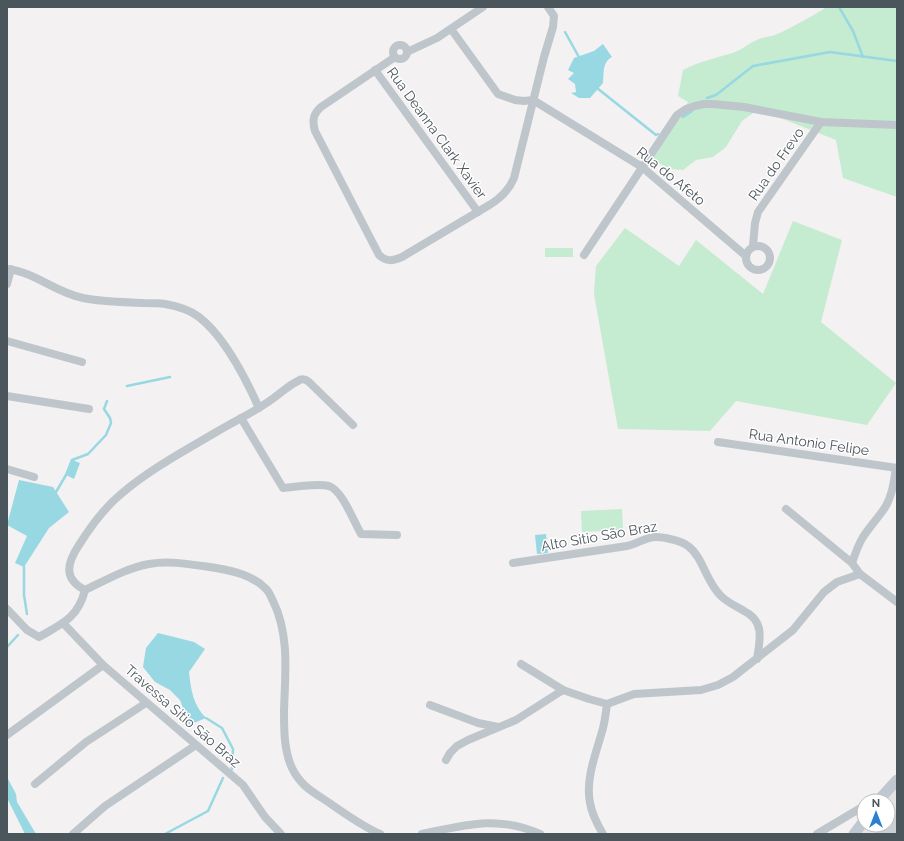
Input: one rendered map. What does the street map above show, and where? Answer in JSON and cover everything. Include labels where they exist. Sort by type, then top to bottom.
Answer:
[{"type":"main road","points":[[885,793],[897,780]]},
{"type":"street","points":[[483,7],[426,44],[407,52],[404,46],[398,45],[393,50],[395,57],[321,107],[313,118],[315,131],[379,255],[382,258],[392,261],[402,257],[478,212],[502,196],[510,188],[516,173],[533,100],[552,32],[554,16],[548,7]]},
{"type":"street","points":[[451,29],[498,94],[515,100],[533,100]]},
{"type":"street","name":"Rua Deanna Clark Xavier","points":[[375,70],[478,212]]},
{"type":"street","name":"Rua do Afeto","points":[[533,100],[642,167],[746,256],[748,264],[754,269],[762,269],[769,265],[771,257],[768,250],[761,246],[753,246]]},
{"type":"street","points":[[584,255],[677,115],[686,109],[704,104],[726,105],[778,113],[821,122],[897,125]]},
{"type":"street","name":"Rua do Frevo","points":[[753,246],[755,223],[758,212],[821,122]]},
{"type":"street","points":[[746,256],[747,252],[753,246]]},
{"type":"street","points":[[7,284],[9,269],[39,279],[71,295],[83,298],[99,301],[165,304],[186,310],[198,316],[209,325],[216,334],[235,361],[259,408]]},
{"type":"street","points":[[7,341],[82,362]]},
{"type":"street","points":[[85,590],[74,582],[70,575],[70,559],[90,527],[120,494],[135,483],[259,408],[296,381],[303,379],[309,382],[353,425]]},
{"type":"street","points":[[7,396],[89,410]]},
{"type":"street","points":[[241,418],[283,488],[329,486],[339,493],[361,534],[397,535]]},
{"type":"street","name":"Rua Antonio Felipe","points":[[718,442],[897,468]]},
{"type":"street","points":[[852,563],[863,537],[884,509],[891,495],[897,468]]},
{"type":"street","points":[[7,469],[34,477]]},
{"type":"street","points":[[786,509],[852,563],[860,574],[897,602]]},
{"type":"street","name":"Alto Sitio São Braz","points":[[513,563],[632,545],[652,537],[666,538],[686,544],[694,550],[711,584],[718,593],[726,601],[752,616],[756,621],[760,628],[760,641],[757,659]]},
{"type":"street","points":[[7,610],[28,630],[39,637],[72,616],[80,606],[85,590],[136,567],[169,563],[210,567],[242,574],[255,580],[266,589],[278,616],[285,645],[284,727],[287,755],[292,767],[297,777],[311,792],[380,834]]},
{"type":"street","points":[[520,664],[563,690],[607,704],[634,694],[695,690],[718,685],[757,659],[793,630],[824,592],[837,582],[860,574]]},
{"type":"street","name":"Travessa Sitio São Braz","points":[[63,623],[103,665],[243,785],[265,817],[281,834]]},
{"type":"street","points":[[7,734],[103,665]]},
{"type":"street","points":[[446,760],[457,746],[516,720],[563,690]]},
{"type":"street","points":[[35,784],[86,742],[146,703]]},
{"type":"street","points":[[603,834],[594,819],[589,802],[589,786],[592,765],[604,726],[607,704]]},
{"type":"street","points":[[430,705],[478,723],[498,727]]},
{"type":"street","points":[[73,834],[105,806],[196,745]]},
{"type":"street","points":[[817,834],[856,811]]},
{"type":"street","points":[[422,834],[464,825],[501,822],[517,825],[540,834]]},
{"type":"shaded area","points":[[897,782],[897,834],[854,834],[856,832],[896,833],[896,793],[886,793]]},
{"type":"green space","points":[[823,7],[897,7],[897,197],[843,178],[836,140],[768,113],[756,111],[742,121],[726,147],[713,157],[696,160],[683,170],[671,169],[652,160],[688,102],[678,96],[683,70],[702,62],[735,52],[759,39],[775,35],[824,9]]},
{"type":"green space","points":[[793,221],[842,240],[821,322],[896,383],[867,425],[736,401],[710,431],[618,429],[594,294],[596,266],[625,228],[679,266],[696,240],[763,294]]},
{"type":"green space","points":[[545,248],[573,248],[573,257],[545,257]]},
{"type":"green space","points":[[622,509],[623,530],[582,532],[581,511]]},
{"type":"water","points":[[603,44],[612,57],[605,65],[603,83],[590,98],[579,98],[571,93],[576,92],[575,84],[568,79],[574,73],[568,70],[574,58],[594,51]]},
{"type":"water","points":[[72,460],[80,463],[74,479],[66,475]]},
{"type":"water","points":[[19,480],[53,487],[69,512],[49,528],[24,567],[15,563],[27,536],[7,525]]},
{"type":"water","points":[[546,534],[548,553],[537,554],[535,535]]},
{"type":"water","points":[[158,633],[194,642],[205,649],[189,672],[195,702],[206,718],[189,725],[180,700],[170,690],[155,682],[143,667],[146,648]]},
{"type":"water","points":[[7,777],[16,794],[17,802],[36,834],[25,834],[7,798]]},
{"type":"building","points":[[897,813],[897,834],[875,834],[896,833]]},
{"type":"waterway","points":[[839,7],[853,31],[863,57]]},
{"type":"waterway","points":[[565,32],[580,59]]},
{"type":"waterway","points":[[707,98],[716,95],[753,66],[830,52],[897,61]]},
{"type":"waterway","points":[[597,88],[656,135],[658,134]]},
{"type":"waterway","points":[[683,117],[692,111]]},
{"type":"waterway","points":[[127,386],[170,377]]},
{"type":"waterway","points":[[56,492],[66,475],[72,460],[88,454],[106,435],[111,423],[110,418],[104,409],[107,401]]},
{"type":"waterway","points":[[24,567],[24,595],[27,614]]},
{"type":"waterway","points":[[7,647],[18,635]]},
{"type":"waterway","points":[[206,718],[222,728],[233,749],[232,769]]},
{"type":"waterway","points":[[165,834],[208,811],[223,778]]}]
